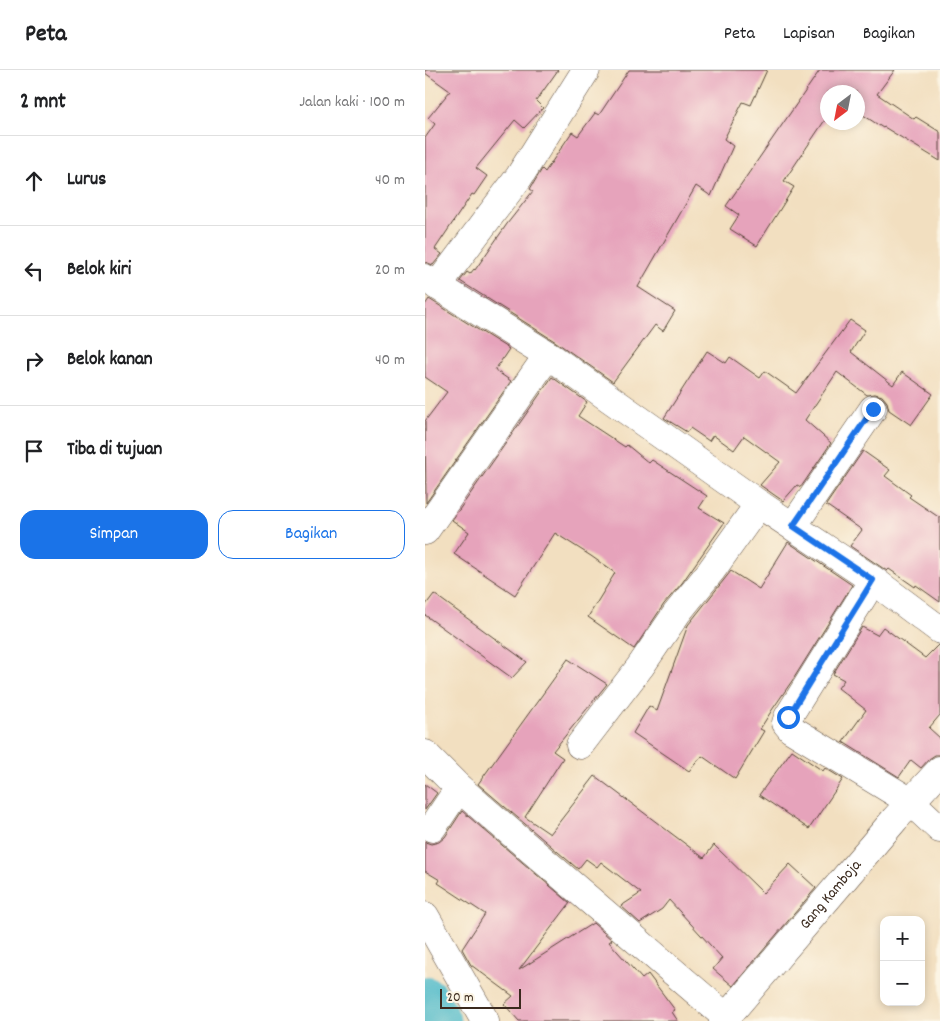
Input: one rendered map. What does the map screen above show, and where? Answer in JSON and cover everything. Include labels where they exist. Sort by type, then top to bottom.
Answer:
[{"type":"street","points":[[585,70],[519,177],[431,282],[548,355],[759,504],[873,580],[940,630]]},
{"type":"street","points":[[425,531],[548,355]]},
{"type":"street","points":[[793,526],[873,409]]},
{"type":"street","points":[[580,745],[640,667],[677,613],[711,571],[759,504]]},
{"type":"street","points":[[873,580],[786,722],[791,729],[911,802],[940,829]]},
{"type":"street","points":[[425,754],[459,788],[724,1019]]},
{"type":"street","name":"Gang Kamboja","points":[[724,1019],[895,819],[940,770]]},
{"type":"street","points":[[432,828],[459,788]]},
{"type":"street","points":[[425,916],[485,1021]]},
{"type":"building","points":[[425,70],[558,70],[536,101],[543,108],[524,128],[515,120],[476,168],[487,176],[474,195],[472,194],[435,249],[442,254],[433,265],[425,262],[425,138],[435,124],[428,118],[450,91],[425,73]]},
{"type":"building","points":[[629,70],[767,70],[751,105],[743,102],[724,139],[733,146],[711,196],[696,186],[638,287],[675,311],[663,331],[655,325],[613,382],[556,342],[460,281],[467,272],[470,274],[475,270],[533,191],[530,189],[542,169],[545,172],[572,132],[578,136],[595,113],[599,115]]},
{"type":"building","points":[[820,70],[895,70],[877,94],[914,119],[916,117],[940,132],[940,161],[865,116],[865,85],[820,85],[820,127],[784,181],[794,187],[757,246],[730,229],[739,215],[726,206]]},
{"type":"building","points":[[429,299],[509,349],[495,370],[511,381],[426,503],[425,421],[447,392],[425,377],[425,305]]},
{"type":"building","points":[[850,320],[865,330],[851,352],[893,385],[902,372],[933,394],[911,425],[889,410],[887,402],[882,396],[875,394],[867,395],[837,372],[805,420],[831,443],[801,487],[797,485],[783,501],[760,485],[780,462],[744,436],[734,450],[713,435],[709,441],[690,428],[687,432],[664,418],[707,351],[726,363],[730,357],[760,378],[765,371],[796,393]]},
{"type":"building","points":[[552,377],[587,402],[578,416],[625,447],[627,445],[649,463],[652,460],[707,496],[699,508],[724,523],[682,583],[664,604],[634,649],[588,617],[615,573],[555,533],[515,595],[454,554],[469,532],[452,520]]},
{"type":"building","points":[[863,451],[890,470],[885,476],[911,495],[909,497],[940,518],[940,602],[916,585],[915,587],[889,569],[887,571],[850,546],[862,530],[826,505]]},
{"type":"building","points":[[788,542],[852,585],[760,729],[764,731],[735,779],[702,756],[689,771],[633,733],[649,706],[657,711],[688,625],[731,571],[759,589]]},
{"type":"building","points":[[434,594],[527,662],[512,678],[425,615],[425,606]]},
{"type":"building","points":[[862,627],[877,635],[883,627],[925,658],[940,645],[940,715],[929,728],[940,738],[940,755],[935,755],[929,759],[921,768],[911,760],[899,777],[843,742],[866,710],[838,688],[844,680],[833,674]]},
{"type":"building","points":[[568,659],[607,684],[553,751],[563,758],[525,817],[550,834],[595,776],[704,858],[714,845],[763,893],[790,864],[816,888],[733,986],[713,969],[722,958],[669,900],[662,909],[640,923],[621,906],[641,893],[601,862],[597,867],[586,859],[578,869],[478,784]]},
{"type":"building","points":[[792,750],[823,771],[825,768],[843,779],[809,829],[759,795]]},
{"type":"building","points":[[425,784],[437,793],[425,810]]},
{"type":"building","points":[[462,811],[570,903],[519,970],[593,923],[612,940],[609,942],[642,979],[648,974],[675,1010],[672,1012],[678,1021],[519,1021],[504,1004],[513,996],[471,965],[462,949],[485,914],[438,883],[440,880],[425,871],[425,842],[431,844],[439,842],[445,837]]},
{"type":"waterway","points":[[425,1001],[436,1021]]},
{"type":"route","points":[[788,717],[873,580],[793,526],[873,409]]}]
